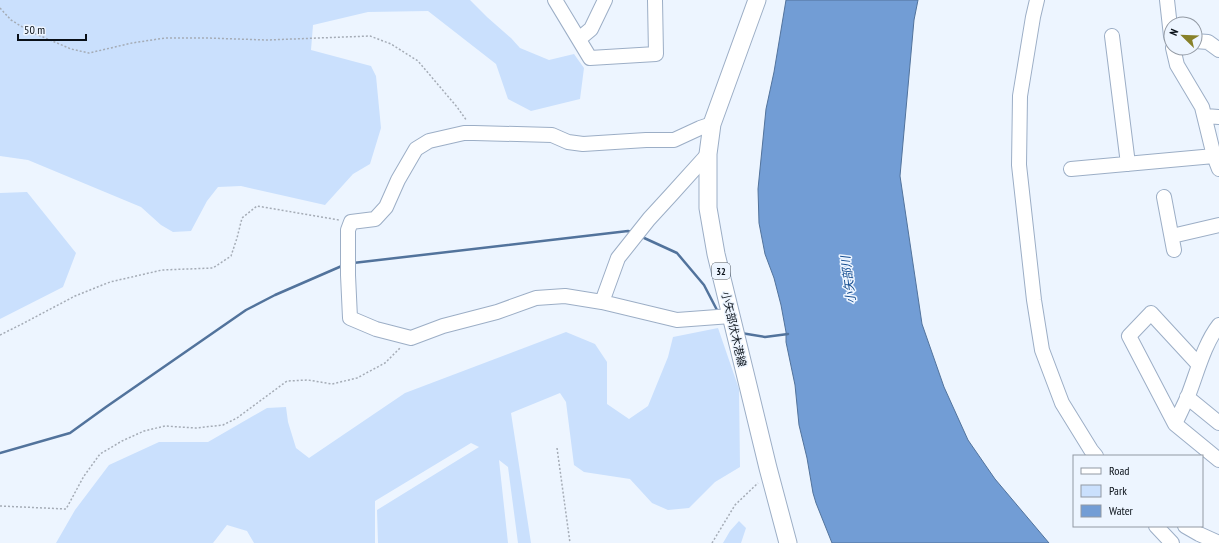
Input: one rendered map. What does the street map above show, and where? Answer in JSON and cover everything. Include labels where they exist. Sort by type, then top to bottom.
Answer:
[{"type":"main road","name":"小矢部伏木港線","points":[[757,0],[712,124],[708,154],[708,208],[716,254],[769,472],[788,543]]},
{"type":"street","points":[[555,0],[590,58],[656,54],[655,0]]},
{"type":"street","points":[[579,39],[591,30],[605,0]]},
{"type":"street","points":[[1037,0],[1020,96],[1019,165],[1034,300],[1042,350],[1062,403],[1094,453]]},
{"type":"street","points":[[1167,0],[1169,16]]},
{"type":"street","points":[[1112,36],[1128,164]]},
{"type":"street","points":[[1203,42],[1208,42],[1219,50]]},
{"type":"street","points":[[1071,169],[1128,164],[1216,162],[1202,107],[1177,65],[1175,56]]},
{"type":"street","points":[[1205,116],[1219,117]]},
{"type":"street","points":[[712,124],[674,140],[646,140],[583,144],[568,142],[552,135],[464,133],[429,141],[416,149],[398,180],[386,207],[376,219],[351,222],[348,230],[350,318],[376,329],[411,338],[443,326],[497,312],[536,298],[565,296],[602,302],[677,320],[731,316]]},
{"type":"street","points":[[602,302],[618,258],[648,219],[708,154]]},
{"type":"street","points":[[1164,197],[1173,243],[1219,225]]},
{"type":"street","points":[[1199,365],[1151,314],[1129,336],[1175,424],[1219,460]]},
{"type":"street","points":[[1175,424],[1199,365],[1217,332]]},
{"type":"street","points":[[1187,397],[1219,423]]},
{"type":"street","points":[[1157,527],[1172,543]]},
{"type":"street","points":[[1187,527],[1219,543]]},
{"type":"path","points":[[0,8],[11,20],[29,31],[71,50],[89,52],[165,38],[266,40],[370,36],[391,44],[418,61],[457,107],[474,133]]},
{"type":"path","points":[[0,335],[75,296],[110,282],[162,270],[213,268],[231,256],[242,218],[257,206],[351,222]]},
{"type":"path","points":[[0,506],[66,509],[84,476],[100,454],[122,441],[144,431],[165,426],[196,428],[223,425],[237,418],[287,381],[308,380],[332,384],[357,378],[385,362],[411,338]]},
{"type":"path","points":[[557,448],[570,543]]},
{"type":"path","points":[[712,543],[735,505],[769,472]]},
{"type":"green space","points":[[0,0],[470,0],[520,48],[549,60],[574,54],[584,68],[580,99],[531,111],[508,99],[496,64],[428,11],[368,12],[313,25],[311,50],[371,66],[376,76],[381,128],[370,164],[353,174],[325,205],[241,186],[218,187],[207,201],[191,231],[173,232],[161,225],[141,207],[28,160],[0,156]]},
{"type":"green space","points":[[27,192],[76,253],[63,287],[0,319],[0,193]]},
{"type":"green space","points":[[718,328],[739,389],[740,467],[715,482],[689,508],[668,510],[652,503],[630,479],[584,472],[574,465],[566,402],[560,393],[511,413],[531,543],[518,543],[508,467],[499,460],[508,543],[378,543],[377,510],[479,447],[471,443],[375,501],[375,543],[254,543],[247,531],[227,525],[213,543],[56,543],[75,510],[109,465],[159,442],[208,442],[267,408],[286,407],[288,422],[296,448],[309,458],[405,393],[566,332],[595,344],[607,362],[607,404],[629,419],[648,406],[668,357],[673,337]]},
{"type":"green space","points":[[739,521],[746,528],[741,543],[723,543],[730,531]]},
{"type":"water","name":"小矢部川","points":[[786,0],[918,0],[914,20],[900,176],[922,324],[944,387],[968,440],[995,479],[1049,543],[832,543],[813,493],[799,425],[795,385],[786,342],[786,332],[781,305],[774,278],[765,254],[759,223],[758,189],[766,109]]},
{"type":"waterway","points":[[353,263],[628,231],[632,232]]},
{"type":"waterway","points":[[642,237],[677,253],[704,285],[718,312]]},
{"type":"waterway","points":[[0,453],[70,433],[246,310],[275,295],[344,265]]},
{"type":"waterway","points":[[741,333],[765,337],[788,334]]}]
